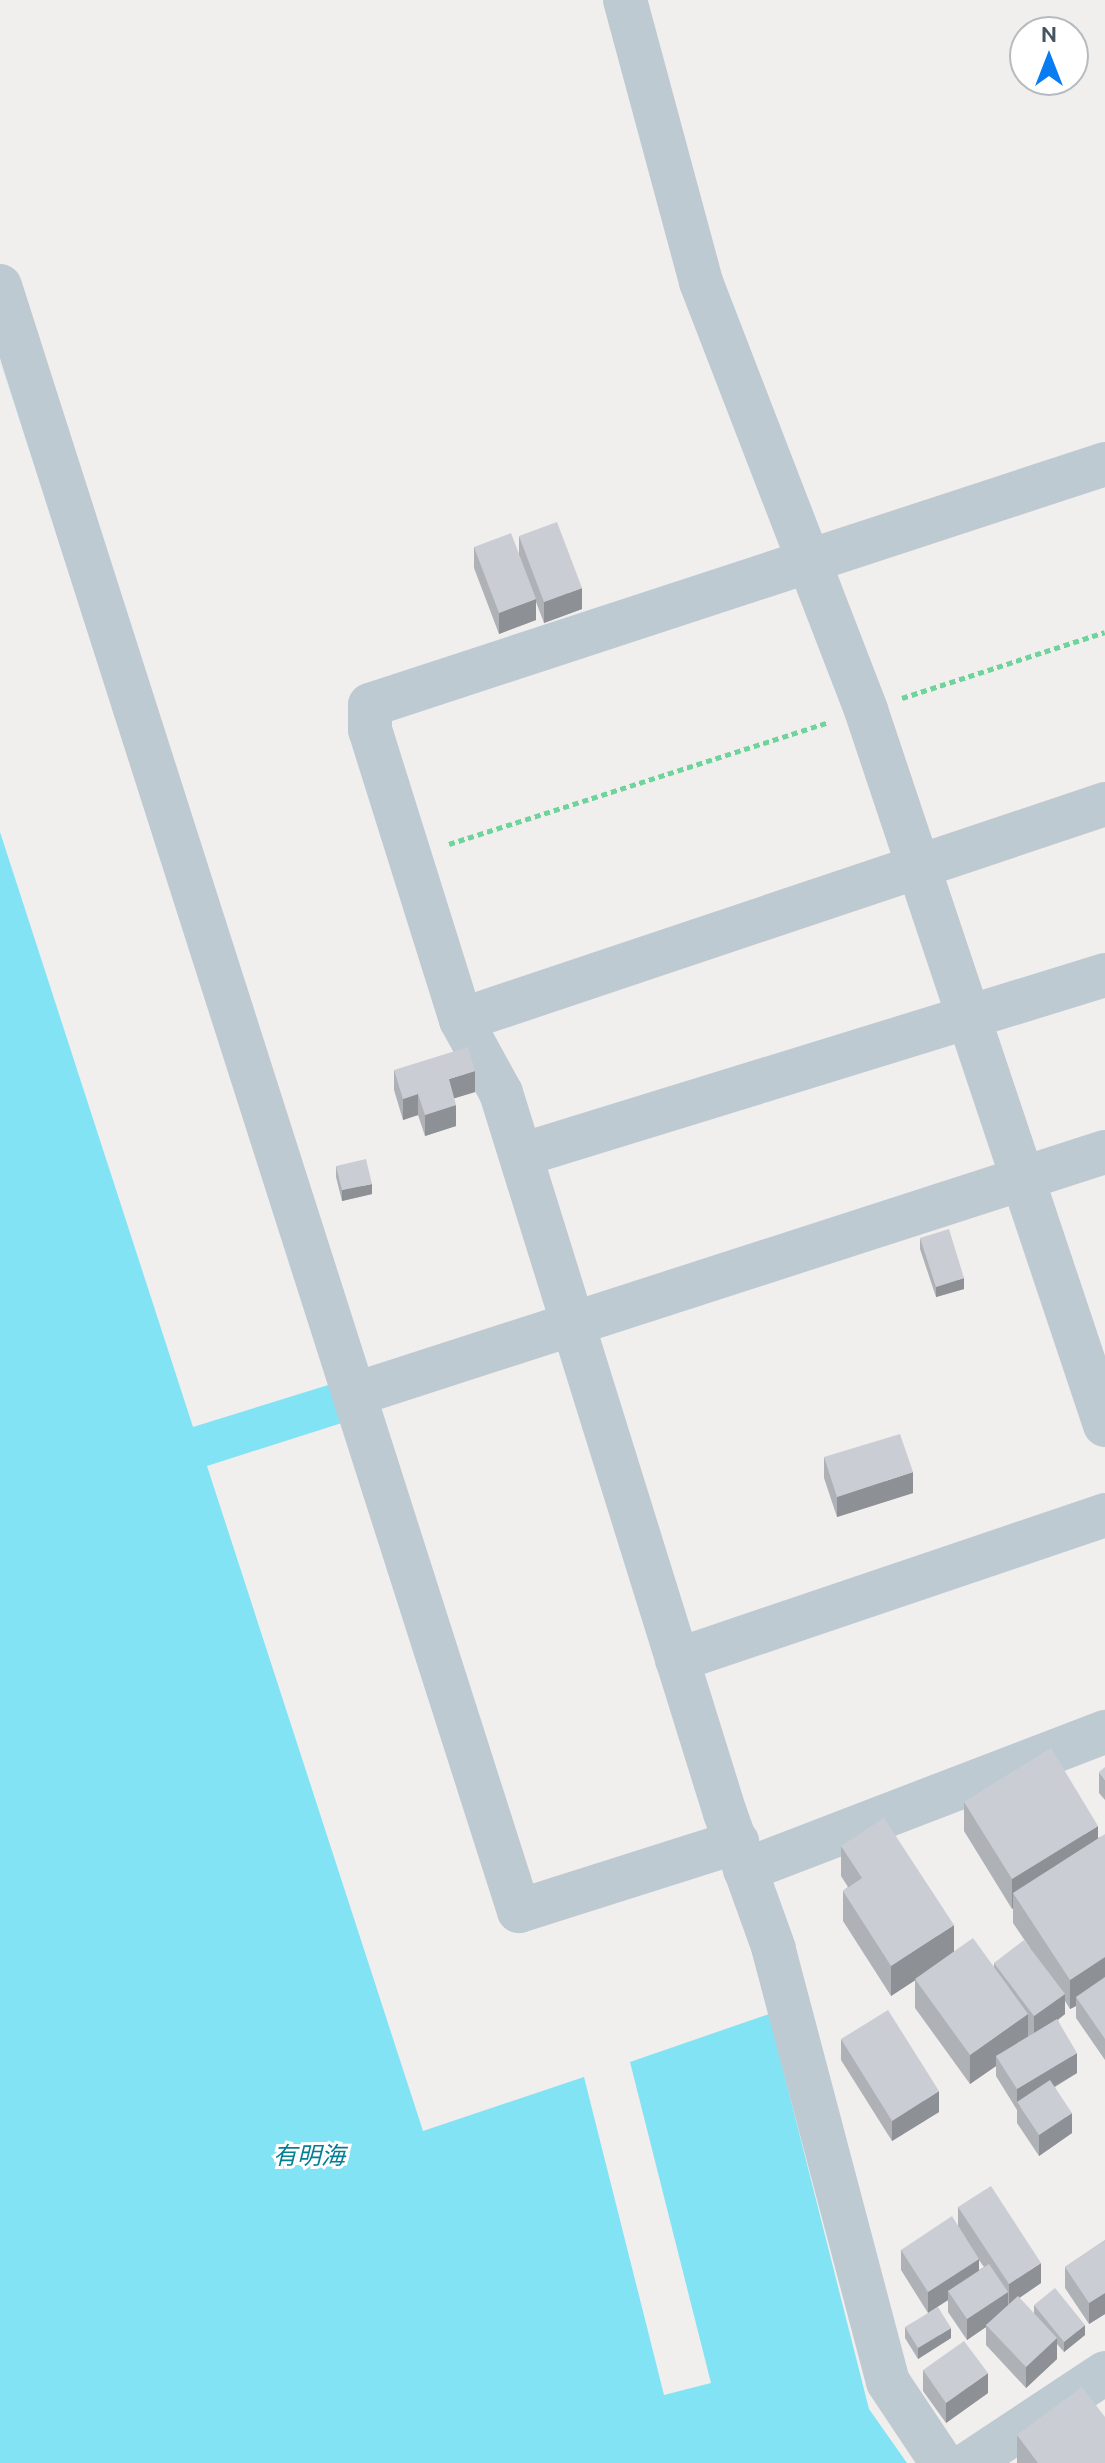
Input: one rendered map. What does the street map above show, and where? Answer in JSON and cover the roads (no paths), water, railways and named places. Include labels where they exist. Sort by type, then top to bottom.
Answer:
[{"type":"street","points":[[625,0],[701,282],[866,710],[1105,1425]]},
{"type":"street","points":[[0,286],[519,1911],[741,1856],[1105,1732]]},
{"type":"street","points":[[942,2463],[888,2382],[774,1949],[677,1660],[501,1093],[461,1020],[370,730],[370,705],[809,558],[1105,464]]},
{"type":"street","points":[[461,1020],[1105,804]]},
{"type":"street","points":[[521,1155],[968,1020],[1105,975]]},
{"type":"street","points":[[356,1394],[1105,1152]]},
{"type":"street","points":[[677,1660],[1105,1515]]},
{"type":"street","points":[[1043,1752],[1070,1792]]},
{"type":"street","points":[[969,2463],[1105,2373]]},
{"type":"water","name":"有明海","points":[[0,361],[520,1931],[769,2014],[869,2409],[907,2463],[0,2463]]}]
